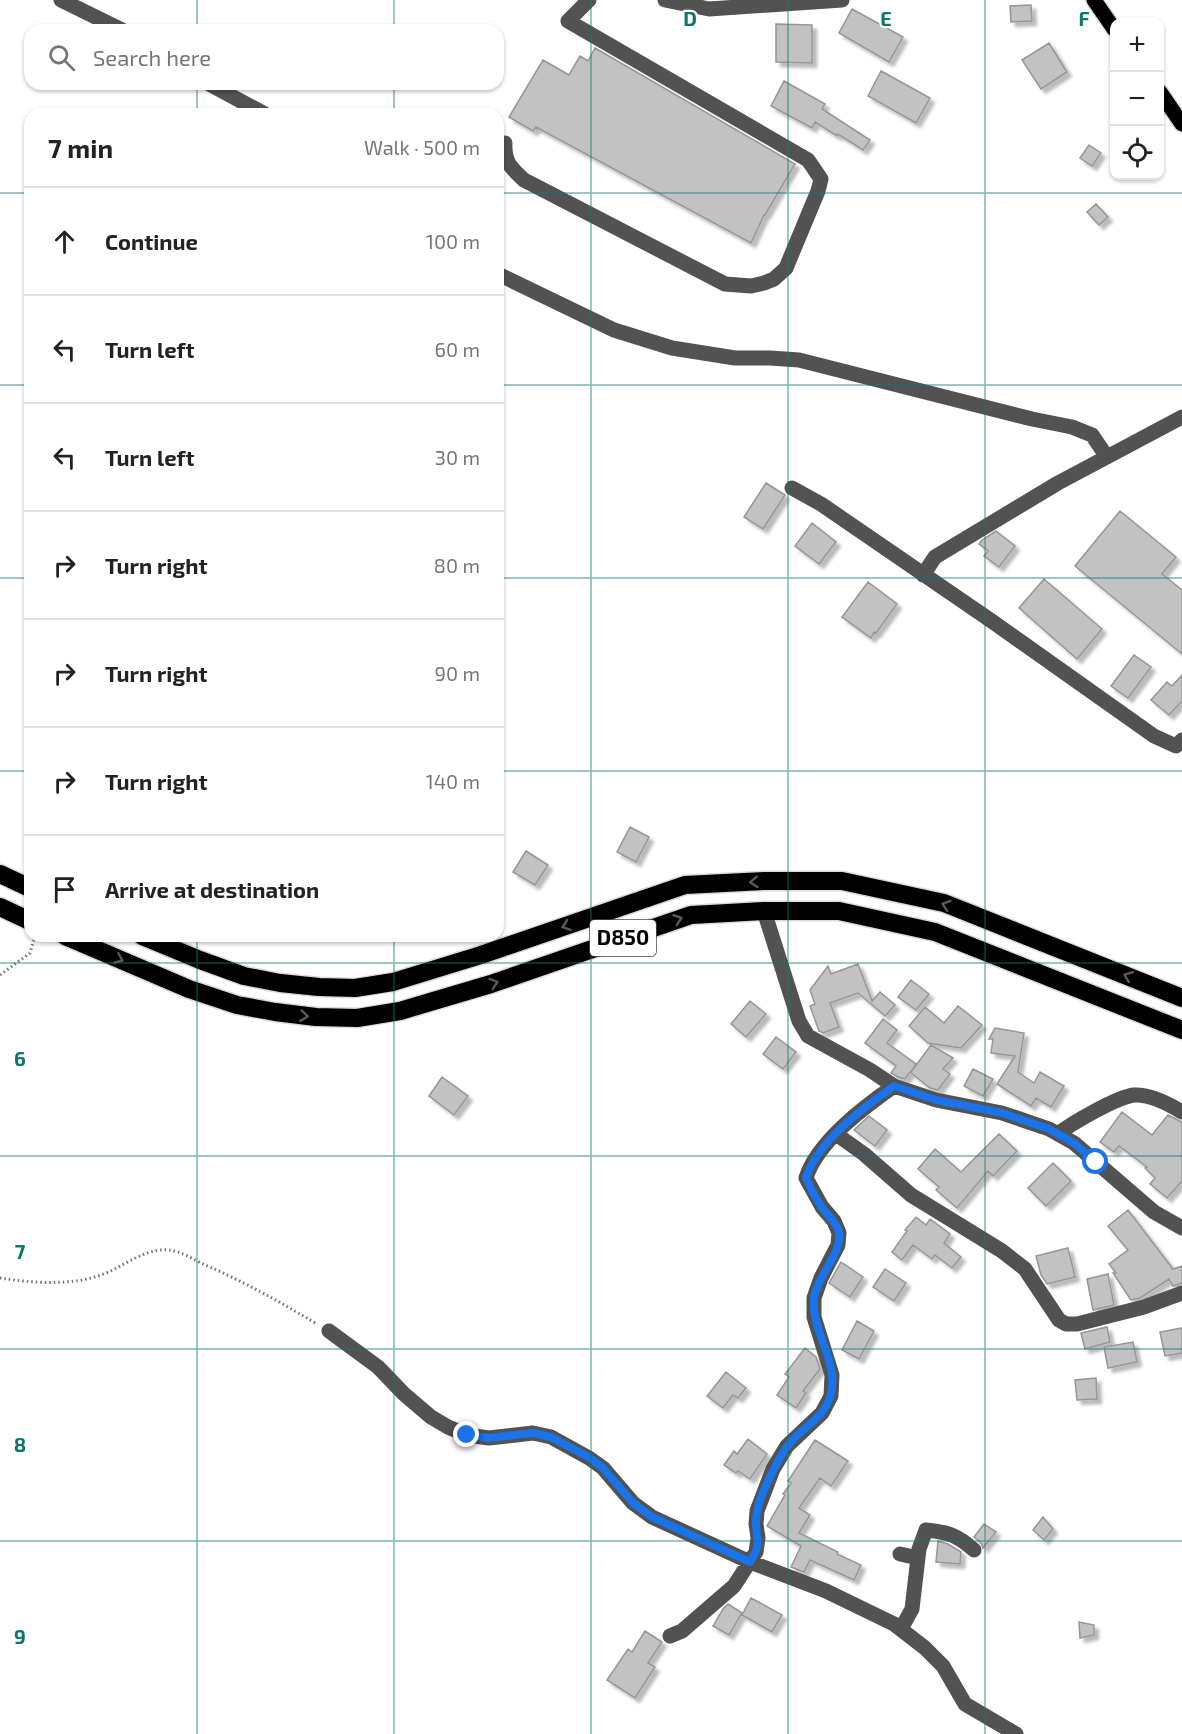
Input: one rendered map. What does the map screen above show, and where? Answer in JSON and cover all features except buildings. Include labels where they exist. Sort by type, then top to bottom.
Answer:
[{"type":"highway","points":[[0,874],[24,885]]},
{"type":"highway","name":"D850","points":[[156,942],[244,976],[280,983],[355,988],[393,982],[470,959],[685,885],[764,881],[842,881],[944,903],[1182,998]]},
{"type":"highway","points":[[0,907],[24,918]]},
{"type":"highway","name":"D850","points":[[79,942],[189,989],[237,1005],[316,1017],[357,1018],[400,1011],[491,984],[691,915],[764,911],[839,911],[935,932],[1182,1030]]},
{"type":"main road","points":[[1094,0],[1110,22]]},
{"type":"main road","points":[[1164,98],[1182,124]]},
{"type":"street","points":[[61,0],[111,24]]},
{"type":"street","points":[[505,143],[504,156],[511,168],[524,180],[724,284],[751,286],[764,283],[774,279],[786,268],[818,191],[821,179],[816,169],[808,160],[568,21],[589,0]]},
{"type":"street","points":[[664,0],[709,9],[842,0]]},
{"type":"street","points":[[219,90],[254,108]]},
{"type":"street","points":[[504,277],[614,330],[672,348],[735,358],[799,360],[1072,427],[1092,435],[1107,457]]},
{"type":"street","points":[[923,574],[935,557],[1059,483],[1182,417]]},
{"type":"street","points":[[792,488],[821,504],[1154,736],[1180,746]]},
{"type":"street","points":[[764,911],[799,1021],[807,1036],[870,1070],[894,1086],[936,1100],[1002,1113],[1059,1134],[1074,1143],[1154,1212],[1182,1228]]},
{"type":"street","points":[[670,1636],[682,1631],[734,1586],[756,1552],[757,1511],[773,1469],[787,1446],[822,1413],[831,1396],[832,1375],[814,1317],[814,1298],[820,1278],[838,1245],[839,1233],[834,1221],[822,1207],[806,1178],[816,1156],[836,1134],[867,1106],[894,1086]]},
{"type":"street","points":[[1059,1134],[1118,1100],[1132,1095],[1144,1095],[1173,1106],[1182,1112]]},
{"type":"street","points":[[836,1134],[864,1154],[911,1195],[1002,1251],[1024,1269],[1059,1320],[1066,1324],[1077,1324],[1133,1310],[1182,1293]]},
{"type":"street","points":[[329,1331],[378,1367],[404,1394],[431,1417],[447,1427],[467,1435],[489,1438],[533,1433],[551,1437],[590,1458],[603,1468],[633,1503],[652,1517],[750,1562],[826,1591],[894,1624],[925,1648],[943,1666],[965,1704],[1016,1734]]},
{"type":"street","points":[[901,1629],[912,1609],[919,1549],[926,1530],[947,1532],[962,1539],[974,1550]]},
{"type":"street","points":[[900,1554],[918,1558]]},
{"type":"path","points":[[0,975],[30,953],[33,942]]},
{"type":"path","points":[[0,1278],[21,1281],[78,1281],[101,1275],[147,1252],[170,1250],[233,1277],[329,1331]]},
{"type":"route","points":[[467,1435],[489,1438],[533,1433],[551,1437],[590,1458],[603,1468],[633,1503],[652,1517],[750,1562],[756,1552],[758,1538],[757,1511],[773,1469],[787,1446],[822,1413],[831,1396],[832,1375],[814,1317],[814,1298],[820,1278],[838,1245],[839,1233],[834,1221],[822,1207],[806,1178],[808,1169],[816,1156],[867,1106],[894,1086],[936,1100],[1002,1113],[1049,1129],[1074,1143],[1096,1162]]}]
